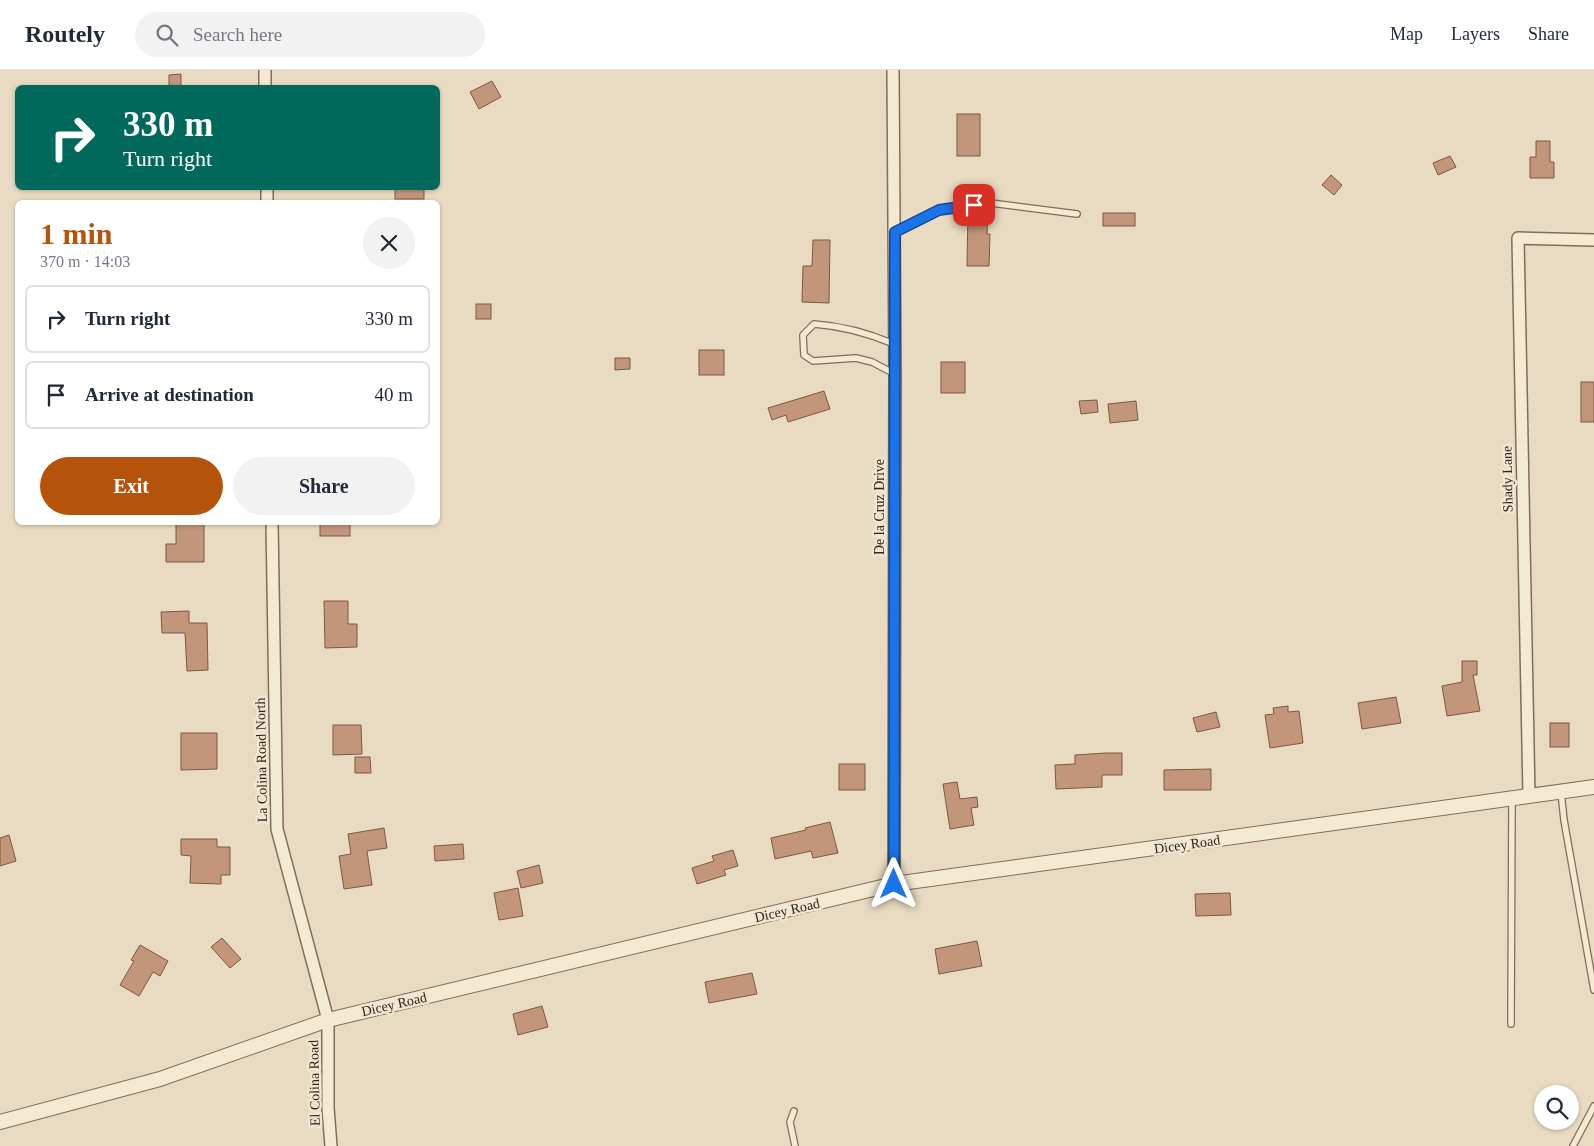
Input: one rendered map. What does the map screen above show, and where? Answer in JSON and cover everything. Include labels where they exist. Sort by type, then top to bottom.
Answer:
[{"type":"street","points":[[265,70],[265,85]]},
{"type":"street","name":"De la Cruz Drive","points":[[893,70],[895,232],[894,884]]},
{"type":"street","name":"Shady Lane","points":[[1529,796],[1518,238],[1594,240]]},
{"type":"street","name":"La Colina Road North","points":[[272,525],[277,829],[328,1020]]},
{"type":"street","name":"Dicey Road","points":[[0,1122],[160,1079],[328,1020],[894,884],[1594,787]]},
{"type":"street","name":"El Colina Road","points":[[328,1020],[328,1108],[331,1146]]},
{"type":"lane","points":[[895,232],[939,210],[991,203],[1077,214]]},
{"type":"lane","points":[[894,344],[876,336],[833,326],[814,324],[803,335],[804,355],[813,361],[856,358],[872,362],[895,374]]},
{"type":"lane","points":[[1561,792],[1594,990]]},
{"type":"lane","points":[[1511,1024],[1512,798]]},
{"type":"lane","points":[[1573,1146],[1594,1106]]},
{"type":"lane","points":[[794,1111],[790,1122],[795,1146]]},
{"type":"building","points":[[181,74],[181,85],[169,85],[169,75]]},
{"type":"building","points":[[492,81],[501,97],[479,109],[470,92]]},
{"type":"building","points":[[957,114],[980,114],[980,156],[957,156]]},
{"type":"building","points":[[1536,141],[1550,141],[1550,162],[1554,162],[1554,178],[1530,178],[1530,157],[1536,157]]},
{"type":"building","points":[[1450,156],[1456,167],[1438,175],[1433,163]]},
{"type":"building","points":[[1331,175],[1342,185],[1334,195],[1322,185]]},
{"type":"building","points":[[395,190],[424,190],[424,199],[395,199]]},
{"type":"building","points":[[988,208],[987,234],[990,234],[989,266],[967,266],[968,211]]},
{"type":"building","points":[[1103,213],[1135,213],[1135,226],[1103,226]]},
{"type":"building","points":[[813,240],[830,240],[829,303],[802,302],[803,266],[812,266]]},
{"type":"building","points":[[476,304],[491,304],[491,319],[476,319]]},
{"type":"building","points":[[699,350],[724,350],[724,375],[699,375]]},
{"type":"building","points":[[615,358],[630,358],[630,369],[615,370]]},
{"type":"building","points":[[941,362],[965,362],[965,393],[941,393]]},
{"type":"building","points":[[1581,382],[1594,382],[1594,422],[1581,422]]},
{"type":"building","points":[[824,391],[830,409],[788,422],[786,415],[772,420],[768,408]]},
{"type":"building","points":[[1097,400],[1098,412],[1081,414],[1079,401]]},
{"type":"building","points":[[1136,401],[1138,420],[1110,423],[1108,404]]},
{"type":"building","points":[[176,525],[204,525],[204,562],[166,562],[166,544],[176,544]]},
{"type":"building","points":[[320,525],[350,525],[350,536],[320,536]]},
{"type":"building","points":[[324,601],[348,601],[348,624],[357,624],[357,647],[325,648]]},
{"type":"building","points":[[189,611],[189,623],[207,623],[208,670],[187,671],[185,633],[162,633],[161,612]]},
{"type":"building","points":[[1462,661],[1477,661],[1477,675],[1473,675],[1480,711],[1447,716],[1442,686],[1462,682]]},
{"type":"building","points":[[1396,697],[1401,723],[1362,729],[1358,703]]},
{"type":"building","points":[[1288,706],[1288,712],[1299,711],[1303,743],[1270,748],[1265,715],[1274,714],[1273,708]]},
{"type":"building","points":[[1216,712],[1220,727],[1197,732],[1193,718]]},
{"type":"building","points":[[1550,723],[1569,723],[1569,747],[1550,747]]},
{"type":"building","points":[[333,725],[361,725],[362,754],[333,755]]},
{"type":"building","points":[[181,733],[217,733],[217,769],[181,770]]},
{"type":"building","points":[[1122,753],[1122,775],[1102,775],[1102,787],[1056,789],[1055,765],[1075,764],[1075,755]]},
{"type":"building","points":[[355,757],[370,757],[371,773],[355,773]]},
{"type":"building","points":[[839,764],[865,764],[865,790],[839,790]]},
{"type":"building","points":[[1211,769],[1211,790],[1164,790],[1164,770]]},
{"type":"building","points":[[957,782],[960,799],[977,797],[978,807],[971,808],[974,825],[950,829],[943,784]]},
{"type":"building","points":[[830,822],[838,853],[813,858],[811,851],[775,859],[771,838]]},
{"type":"building","points":[[384,828],[387,848],[367,851],[372,885],[344,889],[339,856],[351,854],[348,834]]},
{"type":"building","points":[[9,835],[16,861],[0,866],[0,838]]},
{"type":"building","points":[[181,839],[217,839],[217,847],[230,847],[230,875],[221,875],[221,884],[190,883],[191,856],[181,855]]},
{"type":"building","points":[[463,844],[464,859],[435,861],[434,846]]},
{"type":"building","points":[[733,850],[738,866],[724,870],[726,875],[697,884],[692,868],[714,861],[712,856]]},
{"type":"building","points":[[539,865],[543,883],[521,888],[517,871]]},
{"type":"building","points":[[518,888],[523,916],[499,920],[494,893]]},
{"type":"building","points":[[1230,893],[1231,915],[1196,916],[1195,894]]},
{"type":"building","points":[[222,938],[241,959],[230,968],[211,947]]},
{"type":"building","points":[[977,941],[982,966],[939,974],[935,949]]},
{"type":"building","points":[[140,945],[168,961],[160,976],[153,972],[139,996],[120,985],[134,961],[131,960]]},
{"type":"building","points":[[752,973],[757,994],[709,1003],[705,982]]},
{"type":"building","points":[[542,1006],[548,1027],[518,1035],[513,1014]]},
{"type":"route","points":[[894,884],[895,232],[939,210],[974,205]]}]
